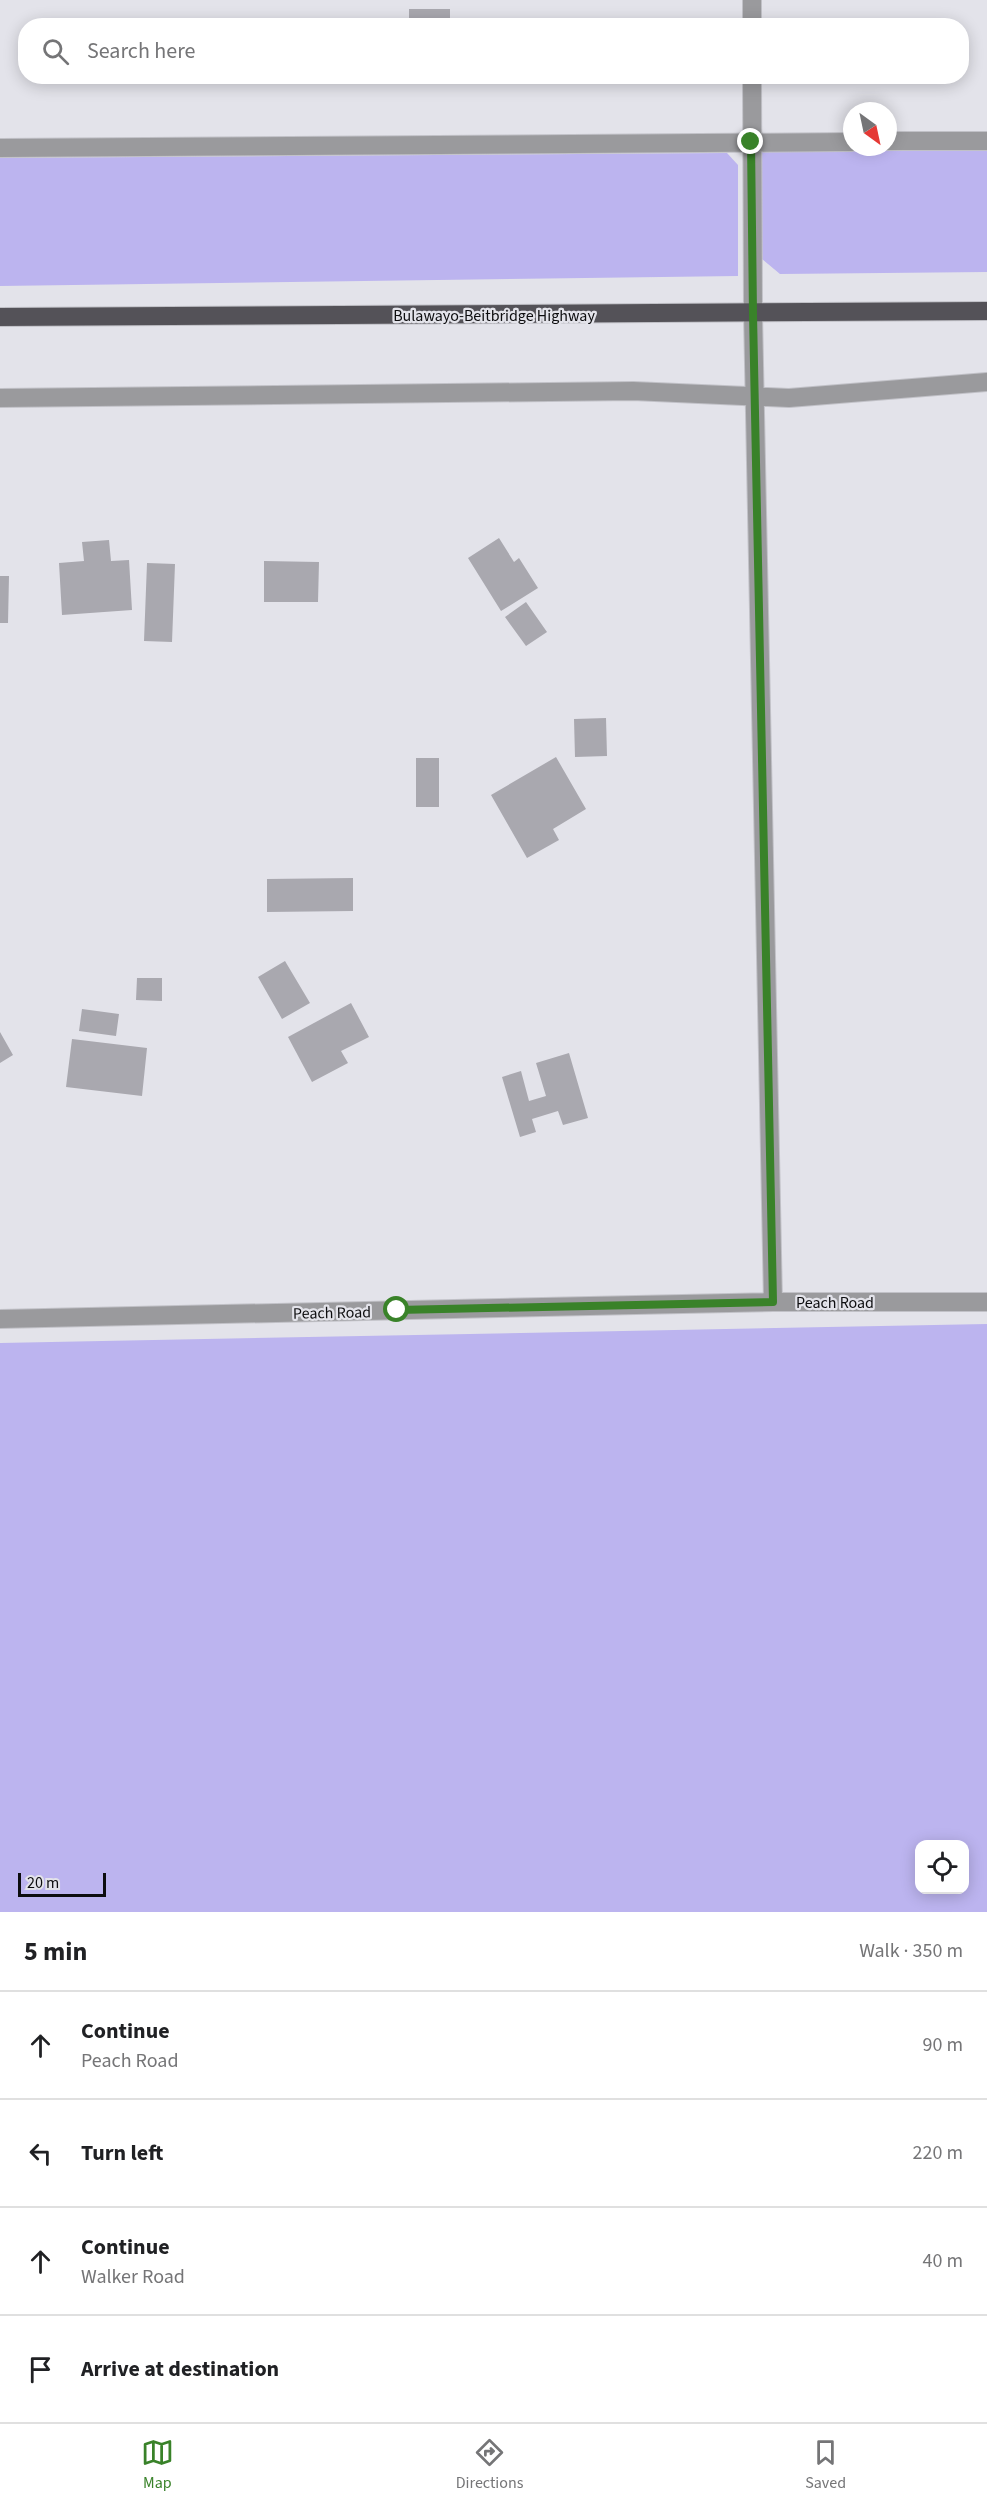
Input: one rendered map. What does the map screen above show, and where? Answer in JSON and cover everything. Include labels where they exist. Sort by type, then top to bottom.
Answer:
[{"type":"highway","name":"Bulawayo-Beitbridge Highway","points":[[0,316],[753,314],[987,311]]},
{"type":"street","points":[[752,18],[753,0]]},
{"type":"street","points":[[752,84],[753,314],[773,1302]]},
{"type":"street","points":[[0,148],[843,141]]},
{"type":"street","points":[[897,141],[987,141]]},
{"type":"street","points":[[0,398],[633,391],[755,397],[824,397],[987,382]]},
{"type":"street","name":"Peach Road","points":[[0,1319],[773,1302],[987,1302]]},
{"type":"shaded area","points":[[987,148],[987,272],[780,274],[762,259],[759,150],[843,149],[843,156],[897,156],[897,149]]},
{"type":"shaded area","points":[[727,153],[738,165],[738,276],[0,286],[0,158]]},
{"type":"shaded area","points":[[987,1324],[987,1912],[0,1912],[0,1343]]},
{"type":"building","points":[[409,9],[450,9],[450,18],[409,18]]},
{"type":"building","points":[[499,538],[514,562],[519,558],[538,588],[501,611],[468,558]]},
{"type":"building","points":[[109,540],[111,561],[129,560],[132,610],[62,615],[59,563],[84,561],[82,542]]},
{"type":"building","points":[[264,561],[319,562],[318,602],[264,602]]},
{"type":"building","points":[[147,563],[175,564],[172,642],[144,641]]},
{"type":"building","points":[[0,576],[9,576],[8,623],[0,623]]},
{"type":"building","points":[[526,602],[547,632],[526,646],[505,617]]},
{"type":"building","points":[[606,718],[607,756],[575,757],[574,719]]},
{"type":"building","points":[[556,757],[586,809],[553,829],[559,840],[527,858],[491,795]]},
{"type":"building","points":[[416,758],[439,758],[439,807],[416,807]]},
{"type":"building","points":[[353,878],[353,911],[267,912],[267,879]]},
{"type":"building","points":[[285,961],[310,1003],[282,1019],[258,977]]},
{"type":"building","points":[[137,978],[162,978],[162,1001],[136,1000]]},
{"type":"building","points":[[351,1003],[369,1037],[341,1051],[348,1063],[312,1082],[288,1037]]},
{"type":"building","points":[[82,1009],[119,1014],[116,1036],[79,1031]]},
{"type":"building","points":[[0,1032],[13,1055],[0,1063]]},
{"type":"building","points":[[72,1039],[147,1048],[142,1096],[66,1087]]},
{"type":"building","points":[[569,1053],[588,1118],[563,1125],[558,1111],[532,1119],[536,1132],[520,1137],[502,1077],[521,1071],[529,1101],[546,1096],[536,1063]]},
{"type":"route","points":[[397,1310],[773,1302],[751,142]]}]
